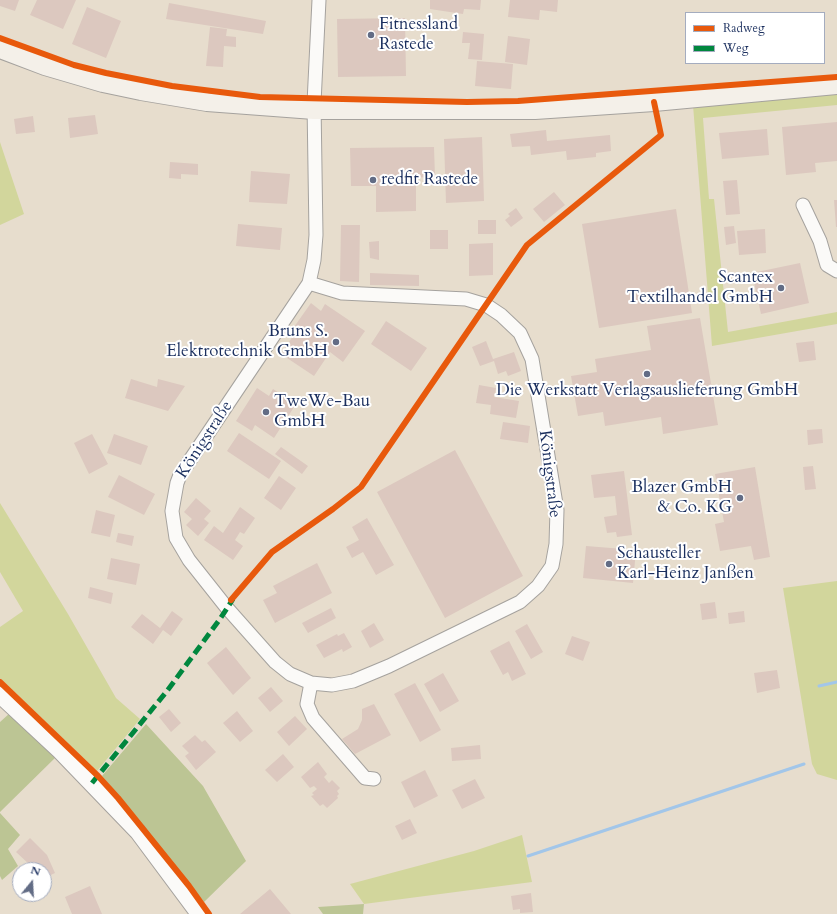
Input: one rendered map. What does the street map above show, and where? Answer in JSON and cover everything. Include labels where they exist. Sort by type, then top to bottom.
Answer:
[{"type":"main road","points":[[0,49],[45,66],[96,81],[147,93],[207,102],[314,110],[536,110],[654,102],[837,85]]},
{"type":"street","name":"Königstraße","points":[[309,283],[342,293],[466,299],[486,305],[501,315],[520,333],[532,359],[557,510],[556,544],[552,566],[538,586],[520,602],[410,657],[352,681],[332,685],[311,683],[290,674],[275,662],[200,576],[179,546],[176,538],[172,511],[180,475],[309,283],[314,260],[317,229],[314,110],[319,0]]},
{"type":"street","points":[[803,205],[820,241],[827,265],[837,271]]},
{"type":"street","points":[[311,683],[307,704],[313,718],[365,778],[374,779]]},
{"type":"street","points":[[0,695],[60,752],[138,832],[199,914]]},
{"type":"green space","points":[[837,92],[837,105],[703,118],[709,199],[714,199],[728,332],[837,312],[837,324],[712,346],[693,105]]},
{"type":"green space","points":[[0,142],[24,214],[0,225]]},
{"type":"green space","points":[[0,503],[68,614],[116,698],[140,719],[97,771],[0,678],[0,627],[23,611],[0,572]]},
{"type":"green space","points":[[837,581],[837,780],[817,774],[812,764],[783,588]]},
{"type":"green space","points":[[10,713],[56,757],[0,812],[0,722]]},
{"type":"green space","points":[[146,724],[203,786],[246,861],[204,902],[102,776]]},
{"type":"green space","points":[[0,813],[20,835],[8,849],[16,862],[12,862],[12,871],[2,880],[0,876]]},
{"type":"green space","points":[[522,835],[532,882],[364,904],[350,884],[474,851]]},
{"type":"green space","points":[[364,904],[363,914],[323,914],[318,907]]},
{"type":"building","points":[[0,0],[19,0],[15,11],[0,6]]},
{"type":"building","points":[[37,0],[76,0],[63,29],[30,15]]},
{"type":"building","points":[[430,0],[481,0],[480,10],[464,9],[463,14],[430,9]]},
{"type":"building","points":[[510,0],[558,0],[557,12],[540,10],[539,20],[508,17]]},
{"type":"building","points":[[169,3],[266,21],[263,34],[166,19]]},
{"type":"building","points":[[87,7],[121,21],[106,58],[72,44]]},
{"type":"building","name":"Fitnessland Rastede","points":[[405,18],[406,76],[338,77],[337,19]]},
{"type":"building","points":[[210,27],[227,29],[226,36],[236,37],[236,47],[224,46],[223,67],[206,66]]},
{"type":"building","points":[[463,32],[484,34],[482,60],[468,59],[470,43],[462,43]]},
{"type":"building","points":[[508,36],[530,39],[527,65],[505,62]]},
{"type":"building","points":[[477,61],[513,64],[511,89],[475,86]]},
{"type":"building","points":[[95,115],[98,134],[70,138],[68,118]]},
{"type":"building","points":[[33,116],[35,132],[16,134],[14,119]]},
{"type":"building","points":[[837,122],[837,161],[815,163],[816,172],[786,175],[782,127]]},
{"type":"building","points":[[767,129],[769,155],[722,159],[719,133]]},
{"type":"building","points":[[546,130],[547,141],[610,135],[611,151],[596,153],[596,157],[567,160],[566,151],[531,155],[530,146],[512,147],[510,134]]},
{"type":"building","points":[[482,137],[484,201],[446,203],[444,139]]},
{"type":"building","name":"redfit Rastede","points":[[434,147],[435,177],[396,178],[396,183],[416,183],[416,211],[376,212],[376,186],[351,186],[350,148]]},
{"type":"building","points":[[170,162],[198,164],[198,175],[181,174],[181,179],[169,178]]},
{"type":"building","points":[[251,171],[290,174],[287,204],[249,202]]},
{"type":"building","points":[[737,180],[740,214],[726,215],[723,181]]},
{"type":"building","points":[[554,192],[565,205],[544,222],[533,209]]},
{"type":"building","points":[[834,200],[837,200],[837,227],[836,227]]},
{"type":"building","points":[[516,208],[523,218],[511,227],[505,220],[510,216],[508,214]]},
{"type":"building","points":[[676,209],[692,313],[599,328],[582,224]]},
{"type":"building","points":[[478,220],[496,220],[496,234],[478,234]]},
{"type":"building","points":[[238,224],[282,228],[280,250],[236,246]]},
{"type":"building","points":[[341,225],[360,225],[359,282],[340,281]]},
{"type":"building","points":[[734,226],[736,243],[726,245],[724,227]]},
{"type":"building","points":[[765,229],[766,253],[739,255],[737,231]]},
{"type":"building","points":[[430,230],[448,230],[448,249],[430,249]]},
{"type":"building","points":[[379,241],[379,260],[370,258],[369,242]]},
{"type":"building","points":[[493,243],[493,275],[469,276],[469,244]]},
{"type":"building","name":"Scantex Textilhandel GmbH","points":[[800,263],[809,303],[761,314],[752,273]]},
{"type":"building","points":[[370,273],[419,275],[419,286],[370,285]]},
{"type":"building","name":"Bruns S. Elektrotechnik GmbH","points":[[311,303],[321,311],[325,304],[365,331],[343,362],[330,352],[314,376],[281,354],[297,330],[294,327]]},
{"type":"building","name":"Die Werkstatt Verlagsauslieferung GmbH","points":[[700,318],[718,425],[663,434],[661,417],[605,426],[603,412],[578,416],[571,376],[597,372],[595,359],[651,350],[647,326]]},
{"type":"building","points":[[386,321],[427,348],[411,371],[371,344]]},
{"type":"building","points":[[486,341],[493,359],[514,352],[521,371],[508,376],[506,371],[498,374],[494,361],[480,366],[472,347]]},
{"type":"building","points":[[814,341],[816,360],[799,362],[796,343]]},
{"type":"building","points":[[131,379],[157,387],[158,379],[185,386],[168,411],[125,398]]},
{"type":"building","points":[[479,385],[496,388],[494,397],[519,401],[516,418],[490,414],[491,405],[476,403]]},
{"type":"building","name":"TweWe-Bau GmbH","points":[[257,388],[269,396],[273,389],[296,404],[274,438],[255,425],[252,431],[236,421]]},
{"type":"building","points":[[503,422],[530,426],[528,443],[500,439]]},
{"type":"building","points":[[822,429],[823,443],[808,445],[807,430]]},
{"type":"building","points":[[239,433],[281,461],[269,479],[227,451]]},
{"type":"building","points":[[92,434],[108,464],[89,474],[74,443]]},
{"type":"building","points":[[114,434],[148,446],[141,465],[107,453]]},
{"type":"building","points":[[281,447],[308,466],[302,474],[275,454]]},
{"type":"building","points":[[455,450],[523,576],[445,618],[377,492]]},
{"type":"building","points":[[813,466],[816,489],[805,490],[803,467]]},
{"type":"building","name":"Blazer GmbH & Co. KG","points":[[755,467],[770,557],[754,560],[751,546],[720,551],[715,524],[724,522],[715,474]]},
{"type":"building","points":[[624,471],[632,535],[617,537],[616,532],[607,533],[604,517],[617,515],[615,496],[594,498],[591,475]]},
{"type":"building","points":[[119,475],[155,494],[144,515],[108,497]]},
{"type":"building","points":[[279,476],[296,488],[281,510],[264,498]]},
{"type":"building","points":[[196,498],[211,511],[204,519],[209,523],[198,536],[186,525],[192,519],[184,512]]},
{"type":"building","points":[[240,507],[255,518],[244,534],[240,532],[235,540],[243,546],[233,560],[204,540],[214,526],[223,533]]},
{"type":"building","points":[[96,510],[115,515],[110,537],[91,533]]},
{"type":"building","points":[[367,518],[394,565],[376,575],[363,552],[352,558],[346,547],[359,540],[352,527]]},
{"type":"building","points":[[118,533],[134,536],[132,546],[116,542]]},
{"type":"building","name":"Schausteller Karl-Heinz Janßen","points":[[586,546],[636,550],[633,583],[583,578]]},
{"type":"building","points":[[111,558],[140,564],[136,585],[107,579]]},
{"type":"building","points":[[317,563],[332,593],[275,623],[263,600],[277,593],[273,586]]},
{"type":"building","points":[[90,587],[113,593],[111,604],[88,598]]},
{"type":"building","points":[[715,602],[717,618],[702,620],[700,604]]},
{"type":"building","points":[[331,608],[336,618],[308,633],[302,623]]},
{"type":"building","points":[[172,611],[183,619],[171,636],[163,630],[153,644],[131,627],[142,614],[160,628]]},
{"type":"building","points":[[744,611],[745,622],[729,624],[728,613]]},
{"type":"building","points":[[374,623],[384,640],[370,648],[361,631]]},
{"type":"building","points":[[527,624],[543,652],[531,659],[515,631]]},
{"type":"building","points":[[344,633],[352,647],[343,652],[342,649],[324,658],[316,645],[337,634],[338,636]]},
{"type":"building","points":[[572,636],[590,642],[583,661],[565,654]]},
{"type":"building","points":[[509,641],[526,674],[512,681],[508,672],[503,675],[490,651]]},
{"type":"building","points":[[226,647],[251,678],[233,695],[207,663]]},
{"type":"building","points":[[777,670],[780,688],[757,693],[754,673]]},
{"type":"building","points":[[443,673],[459,701],[440,712],[424,684]]},
{"type":"building","points":[[415,683],[441,730],[420,742],[394,694]]},
{"type":"building","points":[[271,687],[283,701],[270,712],[258,698]]},
{"type":"building","points":[[374,704],[391,735],[355,754],[342,739],[358,729],[362,720],[362,709]]},
{"type":"building","points":[[169,709],[181,723],[171,732],[159,717]]},
{"type":"building","points":[[237,711],[253,731],[240,742],[223,723]]},
{"type":"building","points":[[295,716],[307,729],[289,746],[277,732]]},
{"type":"building","points":[[195,735],[202,742],[205,740],[216,752],[196,770],[185,756],[189,753],[182,746]]},
{"type":"building","points":[[480,745],[481,759],[452,761],[451,748]]},
{"type":"building","points":[[283,754],[294,767],[277,782],[265,770]]},
{"type":"building","points":[[318,762],[327,774],[324,777],[329,783],[332,780],[340,788],[337,791],[339,794],[337,796],[338,798],[327,808],[323,804],[320,806],[311,796],[314,795],[312,793],[317,789],[314,786],[310,788],[301,777]]},
{"type":"building","points":[[425,770],[438,796],[414,808],[401,782]]},
{"type":"building","points":[[475,779],[485,798],[462,809],[452,790]]},
{"type":"building","points":[[410,819],[417,833],[402,840],[395,826]]},
{"type":"building","points":[[30,838],[47,855],[50,862],[27,862],[16,852]]},
{"type":"building","points":[[52,866],[55,873],[52,874]]},
{"type":"building","points":[[90,886],[102,914],[72,914],[65,897]]},
{"type":"building","points":[[270,889],[291,914],[240,914]]},
{"type":"building","points":[[531,893],[533,912],[520,913],[520,909],[513,910],[511,896]]},
{"type":"waterway","points":[[819,686],[837,682]]},
{"type":"waterway","points":[[528,856],[804,764]]},
{"type":"marked path","points":[[92,783],[167,691],[233,599]]},
{"type":"cycle path","points":[[0,38],[74,65],[106,73],[172,86],[260,97],[467,102],[518,101],[837,77]]},
{"type":"cycle path","points":[[231,600],[272,552],[333,509],[361,487],[527,245],[661,135],[654,102]]},
{"type":"cycle path","points":[[0,682],[98,776],[118,798],[189,886],[209,914]]},
{"type":"place","name":"Fitnessland Rastede","points":[[371,35]]},
{"type":"place","name":"redfit Rastede","points":[[373,180]]},
{"type":"place","name":"Scantex Textilhandel GmbH","points":[[781,288]]},
{"type":"place","name":"Bruns S. Elektrotechnik GmbH","points":[[336,342]]},
{"type":"place","name":"Die Werkstatt Verlagsauslieferung GmbH","points":[[647,374]]},
{"type":"place","name":"TweWe-Bau GmbH","points":[[266,412]]},
{"type":"place","name":"Blazer GmbH & Co. KG","points":[[740,498]]},
{"type":"place","name":"Schausteller Karl-Heinz Janßen","points":[[609,564]]}]
